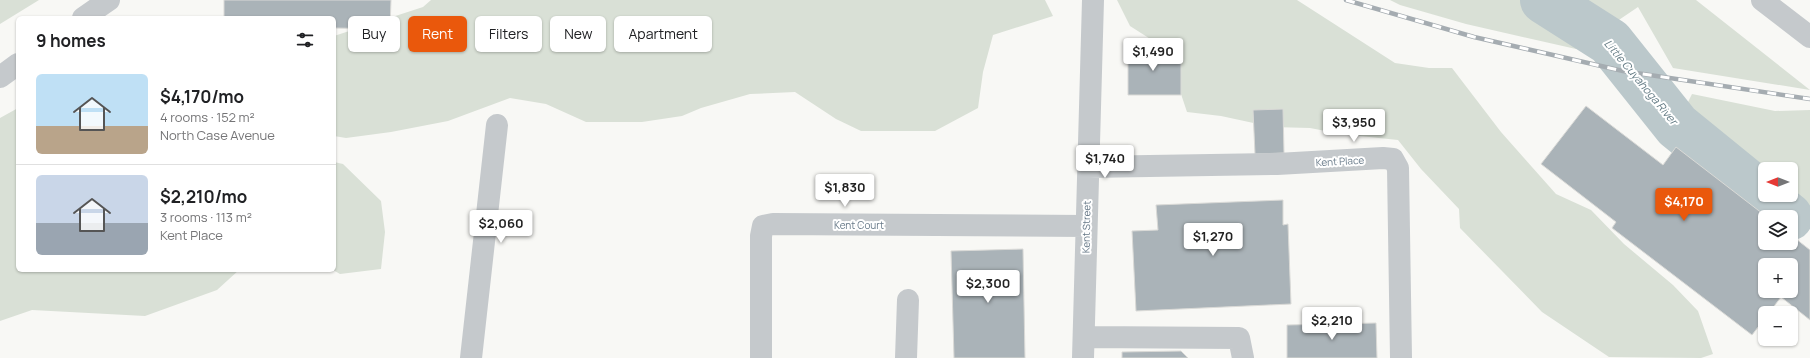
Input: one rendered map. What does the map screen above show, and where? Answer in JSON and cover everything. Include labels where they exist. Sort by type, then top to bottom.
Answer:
[{"type":"street","points":[[86,16],[109,0]]},
{"type":"street","name":"Kent Street","points":[[1084,348],[1093,0]]},
{"type":"street","points":[[1763,0],[1810,37]]},
{"type":"street","points":[[0,77],[16,65]]},
{"type":"street","points":[[471,358],[497,125]]},
{"type":"street","name":"Kent Place","points":[[1088,168],[1190,167],[1383,158],[1393,159],[1398,168],[1401,358]]},
{"type":"street","name":"Kent Court","points":[[761,358],[761,236],[763,226],[773,224],[1086,226]]},
{"type":"street","points":[[906,358],[908,300]]},
{"type":"street","points":[[1084,348],[1239,338],[1243,358]]},
{"type":"shaded area","points":[[0,0],[39,0],[0,24]]},
{"type":"shaded area","points":[[431,0],[1045,0],[1053,16],[993,35],[983,72],[978,108],[935,131],[861,131],[836,119],[795,92],[750,94],[701,108],[682,116],[642,122],[586,122],[546,104],[510,98],[448,121],[391,132],[346,138],[336,136],[336,35],[348,31],[348,52],[400,52],[400,16],[395,16],[423,7]]},
{"type":"shaded area","points":[[1117,0],[1297,0],[1395,63],[1429,68],[1452,68],[1501,132],[1556,194],[1591,210],[1624,244],[1673,285],[1698,311],[1713,354],[1701,358],[1609,357],[1542,312],[1460,228],[1459,209],[1421,169],[1398,140],[1341,134],[1310,128],[1272,127],[1221,116],[1187,112],[1166,49],[1130,26]]},
{"type":"shaded area","points":[[1390,0],[1696,0],[1810,90],[1673,68],[1638,7],[1576,49],[1466,24],[1400,5]]},
{"type":"shaded area","points":[[1692,94],[1775,111],[1810,110],[1810,214],[1793,202],[1798,202],[1798,162],[1758,162],[1758,177],[1684,127],[1688,102]]},
{"type":"shaded area","points":[[16,109],[16,272],[237,272],[217,290],[145,316],[32,310],[0,321],[0,118]]},
{"type":"shaded area","points":[[336,162],[343,164],[381,201],[385,232],[381,269],[340,274],[336,272]]},
{"type":"building","points":[[224,0],[391,0],[390,16],[348,16],[348,28],[336,28],[336,16],[224,16]]},
{"type":"building","points":[[1128,44],[1153,44],[1153,54],[1181,54],[1181,95],[1128,95]]},
{"type":"building","points":[[1586,106],[1663,165],[1676,147],[1758,210],[1758,250],[1798,250],[1798,241],[1810,250],[1810,320],[1798,310],[1798,306],[1792,306],[1782,298],[1798,298],[1798,258],[1758,258],[1758,298],[1780,298],[1774,306],[1758,306],[1758,327],[1752,335],[1612,228],[1616,222],[1541,164]]},
{"type":"building","points":[[1283,109],[1284,153],[1255,154],[1253,110]]},
{"type":"building","points":[[1283,200],[1283,225],[1288,224],[1291,304],[1136,311],[1132,231],[1158,230],[1156,205]]},
{"type":"building","points":[[1023,249],[1025,358],[954,358],[951,251]]},
{"type":"building","points":[[1376,323],[1377,358],[1287,358],[1287,325]]},
{"type":"building","points":[[1181,351],[1188,358],[1122,358],[1122,352]]},
{"type":"waterway","name":"Little Cuyahoga River","points":[[1544,0],[1610,42],[1677,126],[1780,210]]},
{"type":"railway","points":[[1346,0],[1474,37],[1623,71],[1810,99]]}]
